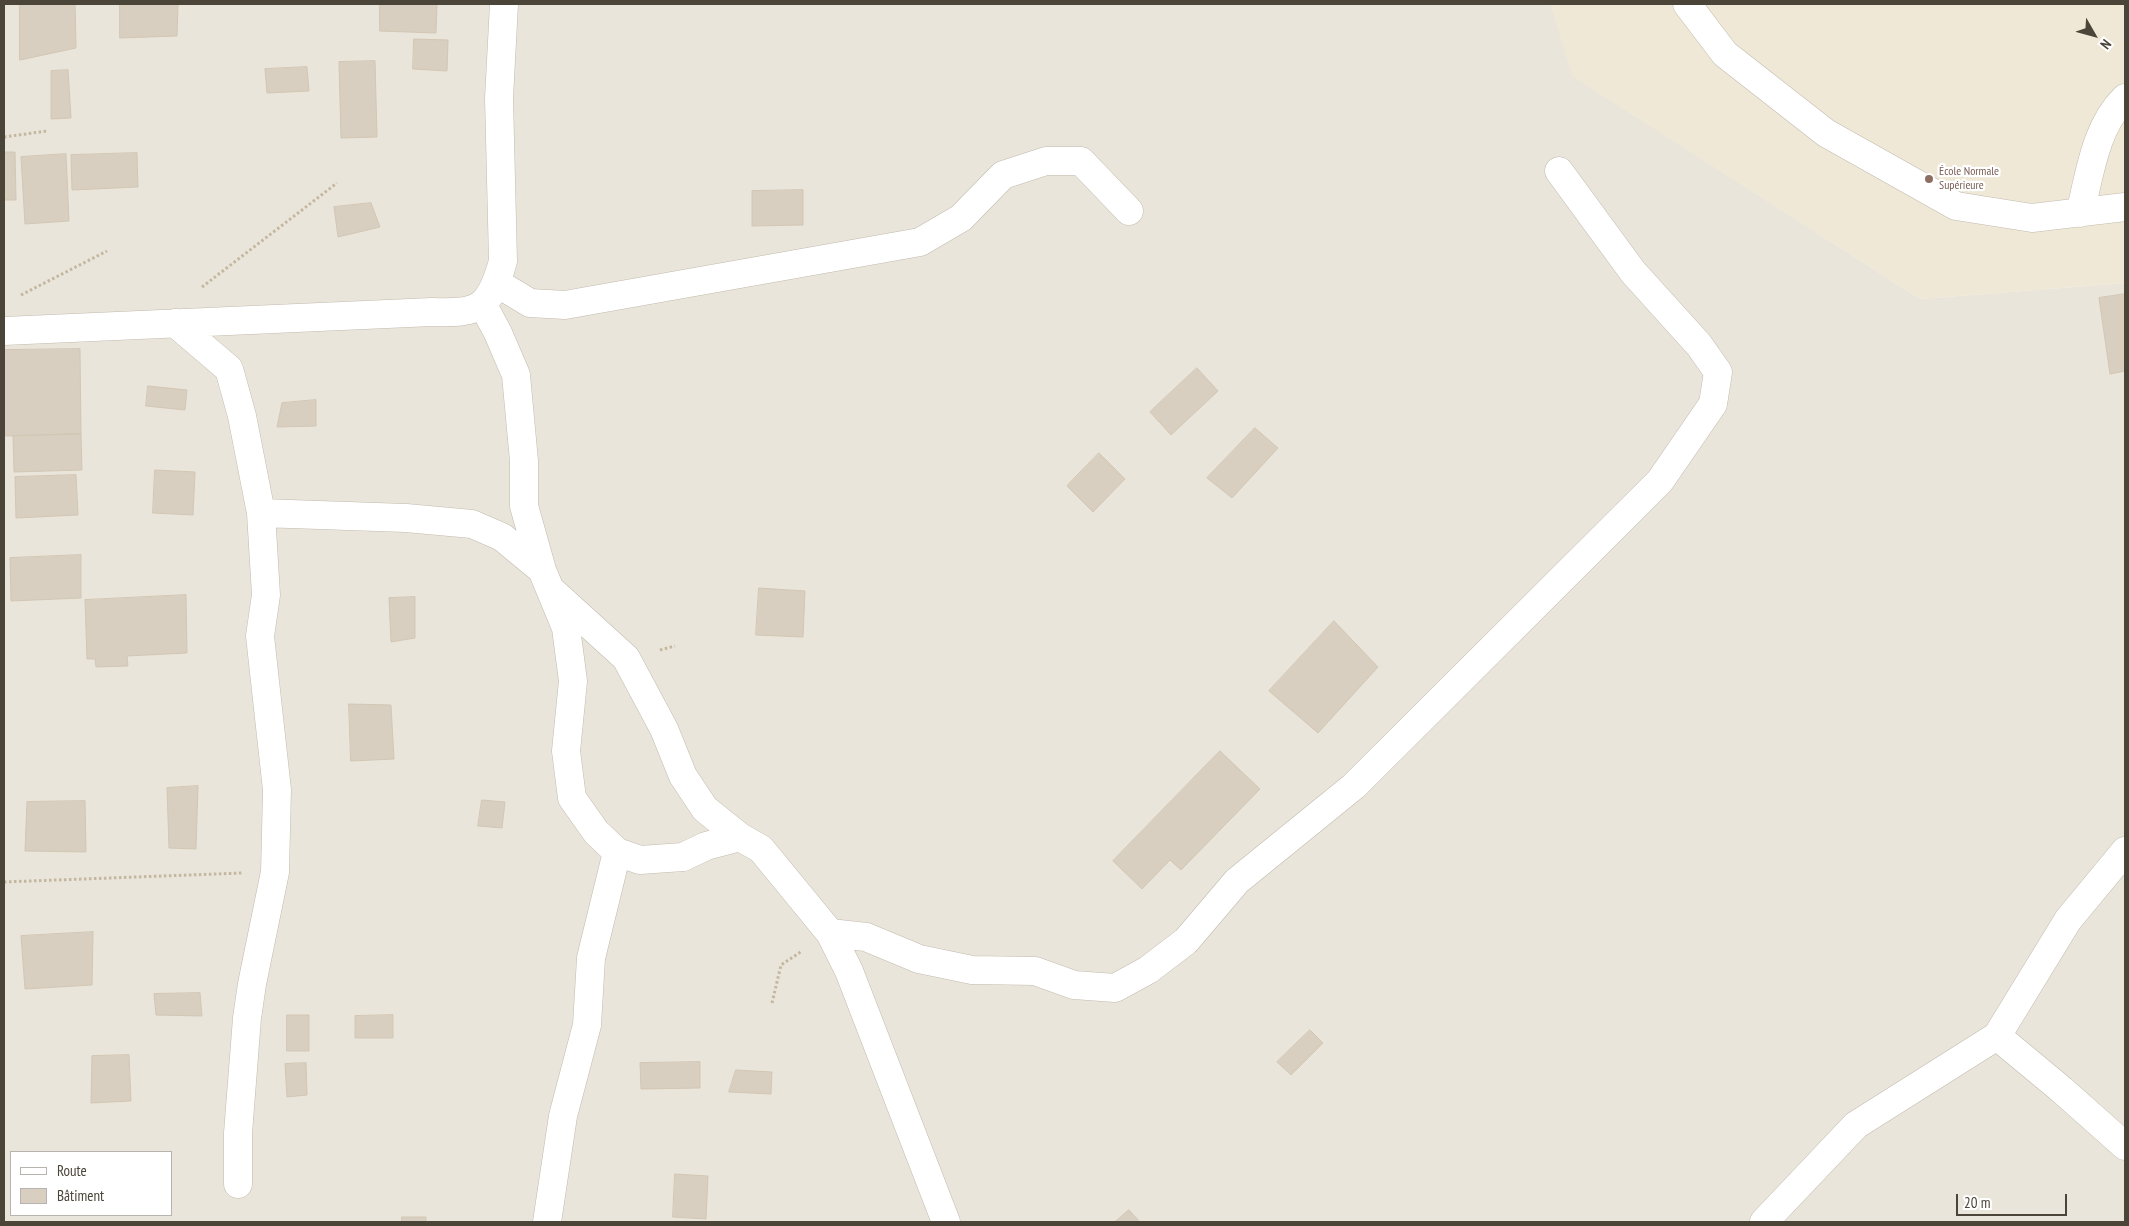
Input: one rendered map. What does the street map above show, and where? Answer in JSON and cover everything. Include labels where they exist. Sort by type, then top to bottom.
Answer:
[{"type":"street","points":[[4,330],[432,312],[461,314],[490,294],[503,261],[499,98],[504,4]]},
{"type":"street","points":[[1686,4],[1725,54],[1826,133],[1956,206],[2032,218],[2125,207]]},
{"type":"street","points":[[2080,212],[2100,135],[2116,107],[2125,98]]},
{"type":"street","points":[[490,294],[530,303],[565,305],[920,242],[960,218],[1003,176],[1046,160],[1081,161],[1129,210]]},
{"type":"street","points":[[830,933],[866,937],[919,959],[972,970],[1035,972],[1074,985],[1115,988],[1140,974],[1186,941],[1237,881],[1354,786],[1660,481],[1713,404],[1718,372],[1699,345],[1633,272],[1559,171]]},
{"type":"street","points":[[490,294],[516,374],[524,461],[524,506],[546,579],[566,628],[573,681],[566,751],[572,798],[596,832],[617,852],[640,860],[683,858],[706,846],[740,837]]},
{"type":"street","points":[[176,323],[229,369],[242,416],[261,513],[266,595],[260,636],[277,790],[275,872],[247,1018],[238,1133],[238,1184]]},
{"type":"street","points":[[261,513],[406,518],[472,524],[502,537],[626,658],[664,729],[683,776],[705,809],[740,837],[761,849],[830,933],[849,971],[946,1222]]},
{"type":"street","points":[[1764,1222],[1856,1125],[1997,1036],[2068,920],[2125,851]]},
{"type":"street","points":[[547,1222],[563,1116],[587,1025],[591,958],[617,852]]},
{"type":"street","points":[[1997,1036],[2125,1146]]},
{"type":"path","points":[[4,137],[47,131]]},
{"type":"path","points":[[200,289],[337,183]]},
{"type":"path","points":[[12,300],[107,251]]},
{"type":"path","points":[[4,882],[275,872]]},
{"type":"path","points":[[772,1003],[781,965],[830,933]]},
{"type":"shaded area","points":[[4,4],[1551,4],[1573,76],[1920,299],[2125,283],[2125,1222],[4,1222]]},
{"type":"shaded area","name":"École Normale Supérieure","points":[[1551,4],[2125,4],[2125,283],[1920,299],[1572,76]]},
{"type":"building","points":[[20,4],[75,4],[76,48],[20,60]]},
{"type":"building","points":[[120,4],[178,4],[177,36],[120,38]]},
{"type":"building","points":[[380,4],[437,4],[436,33],[380,31]]},
{"type":"building","points":[[414,39],[448,40],[447,71],[413,69]]},
{"type":"building","points":[[375,61],[377,137],[341,138],[339,62]]},
{"type":"building","points":[[307,67],[309,91],[267,93],[265,69]]},
{"type":"building","points":[[68,70],[71,118],[51,119],[51,71]]},
{"type":"building","points":[[4,152],[15,152],[16,200],[4,200]]},
{"type":"building","points":[[137,153],[138,187],[72,190],[71,155]]},
{"type":"building","points":[[66,154],[69,221],[25,224],[21,157]]},
{"type":"building","points":[[803,190],[803,225],[752,226],[752,191]]},
{"type":"building","points":[[371,203],[380,227],[338,237],[334,207]]},
{"type":"building","points":[[2125,294],[2125,371],[2110,374],[2099,298]]},
{"type":"building","points":[[80,349],[81,434],[4,436],[4,350]]},
{"type":"building","points":[[1197,368],[1218,391],[1171,435],[1150,412]]},
{"type":"building","points":[[148,386],[187,390],[185,410],[146,406]]},
{"type":"building","points":[[316,400],[316,426],[277,427],[282,403]]},
{"type":"building","points":[[1255,428],[1278,448],[1232,498],[1207,478]]},
{"type":"building","points":[[81,434],[82,470],[14,472],[13,436]]},
{"type":"building","points":[[1099,453],[1125,479],[1093,512],[1067,486]]},
{"type":"building","points":[[155,470],[195,472],[193,515],[153,513]]},
{"type":"building","points":[[76,475],[78,515],[16,518],[15,477]]},
{"type":"building","points":[[81,555],[81,598],[11,601],[10,558]]},
{"type":"building","points":[[759,588],[805,591],[803,637],[756,635]]},
{"type":"building","points":[[186,595],[187,653],[127,656],[128,666],[96,667],[95,659],[87,659],[85,600]]},
{"type":"building","points":[[415,597],[415,638],[391,642],[389,598]]},
{"type":"building","points":[[1334,621],[1378,667],[1318,733],[1269,691]]},
{"type":"building","points":[[349,704],[391,705],[394,759],[351,761]]},
{"type":"building","points":[[1220,751],[1260,789],[1181,870],[1170,860],[1142,889],[1113,861]]},
{"type":"building","points":[[198,786],[196,849],[169,848],[167,788]]},
{"type":"building","points":[[482,800],[505,802],[502,828],[478,826]]},
{"type":"building","points":[[85,801],[86,852],[25,851],[27,802]]},
{"type":"building","points":[[93,932],[92,985],[25,989],[21,936]]},
{"type":"building","points":[[200,993],[202,1016],[156,1015],[154,994]]},
{"type":"building","points":[[287,1015],[309,1015],[309,1051],[287,1051]]},
{"type":"building","points":[[393,1015],[393,1038],[355,1038],[355,1016]]},
{"type":"building","points":[[1310,1030],[1323,1043],[1291,1075],[1277,1062]]},
{"type":"building","points":[[129,1055],[131,1101],[91,1103],[92,1056]]},
{"type":"building","points":[[700,1062],[700,1088],[641,1089],[640,1063]]},
{"type":"building","points":[[306,1063],[307,1095],[287,1097],[285,1064]]},
{"type":"building","points":[[736,1070],[772,1072],[771,1094],[729,1092]]},
{"type":"building","points":[[675,1174],[708,1176],[706,1219],[673,1217]]},
{"type":"building","points":[[1129,1210],[1140,1222],[1115,1222]]},
{"type":"building","points":[[402,1217],[426,1217],[426,1222],[402,1222]]},
{"type":"place","name":"École Normale Supérieure","points":[[1929,179]]}]
